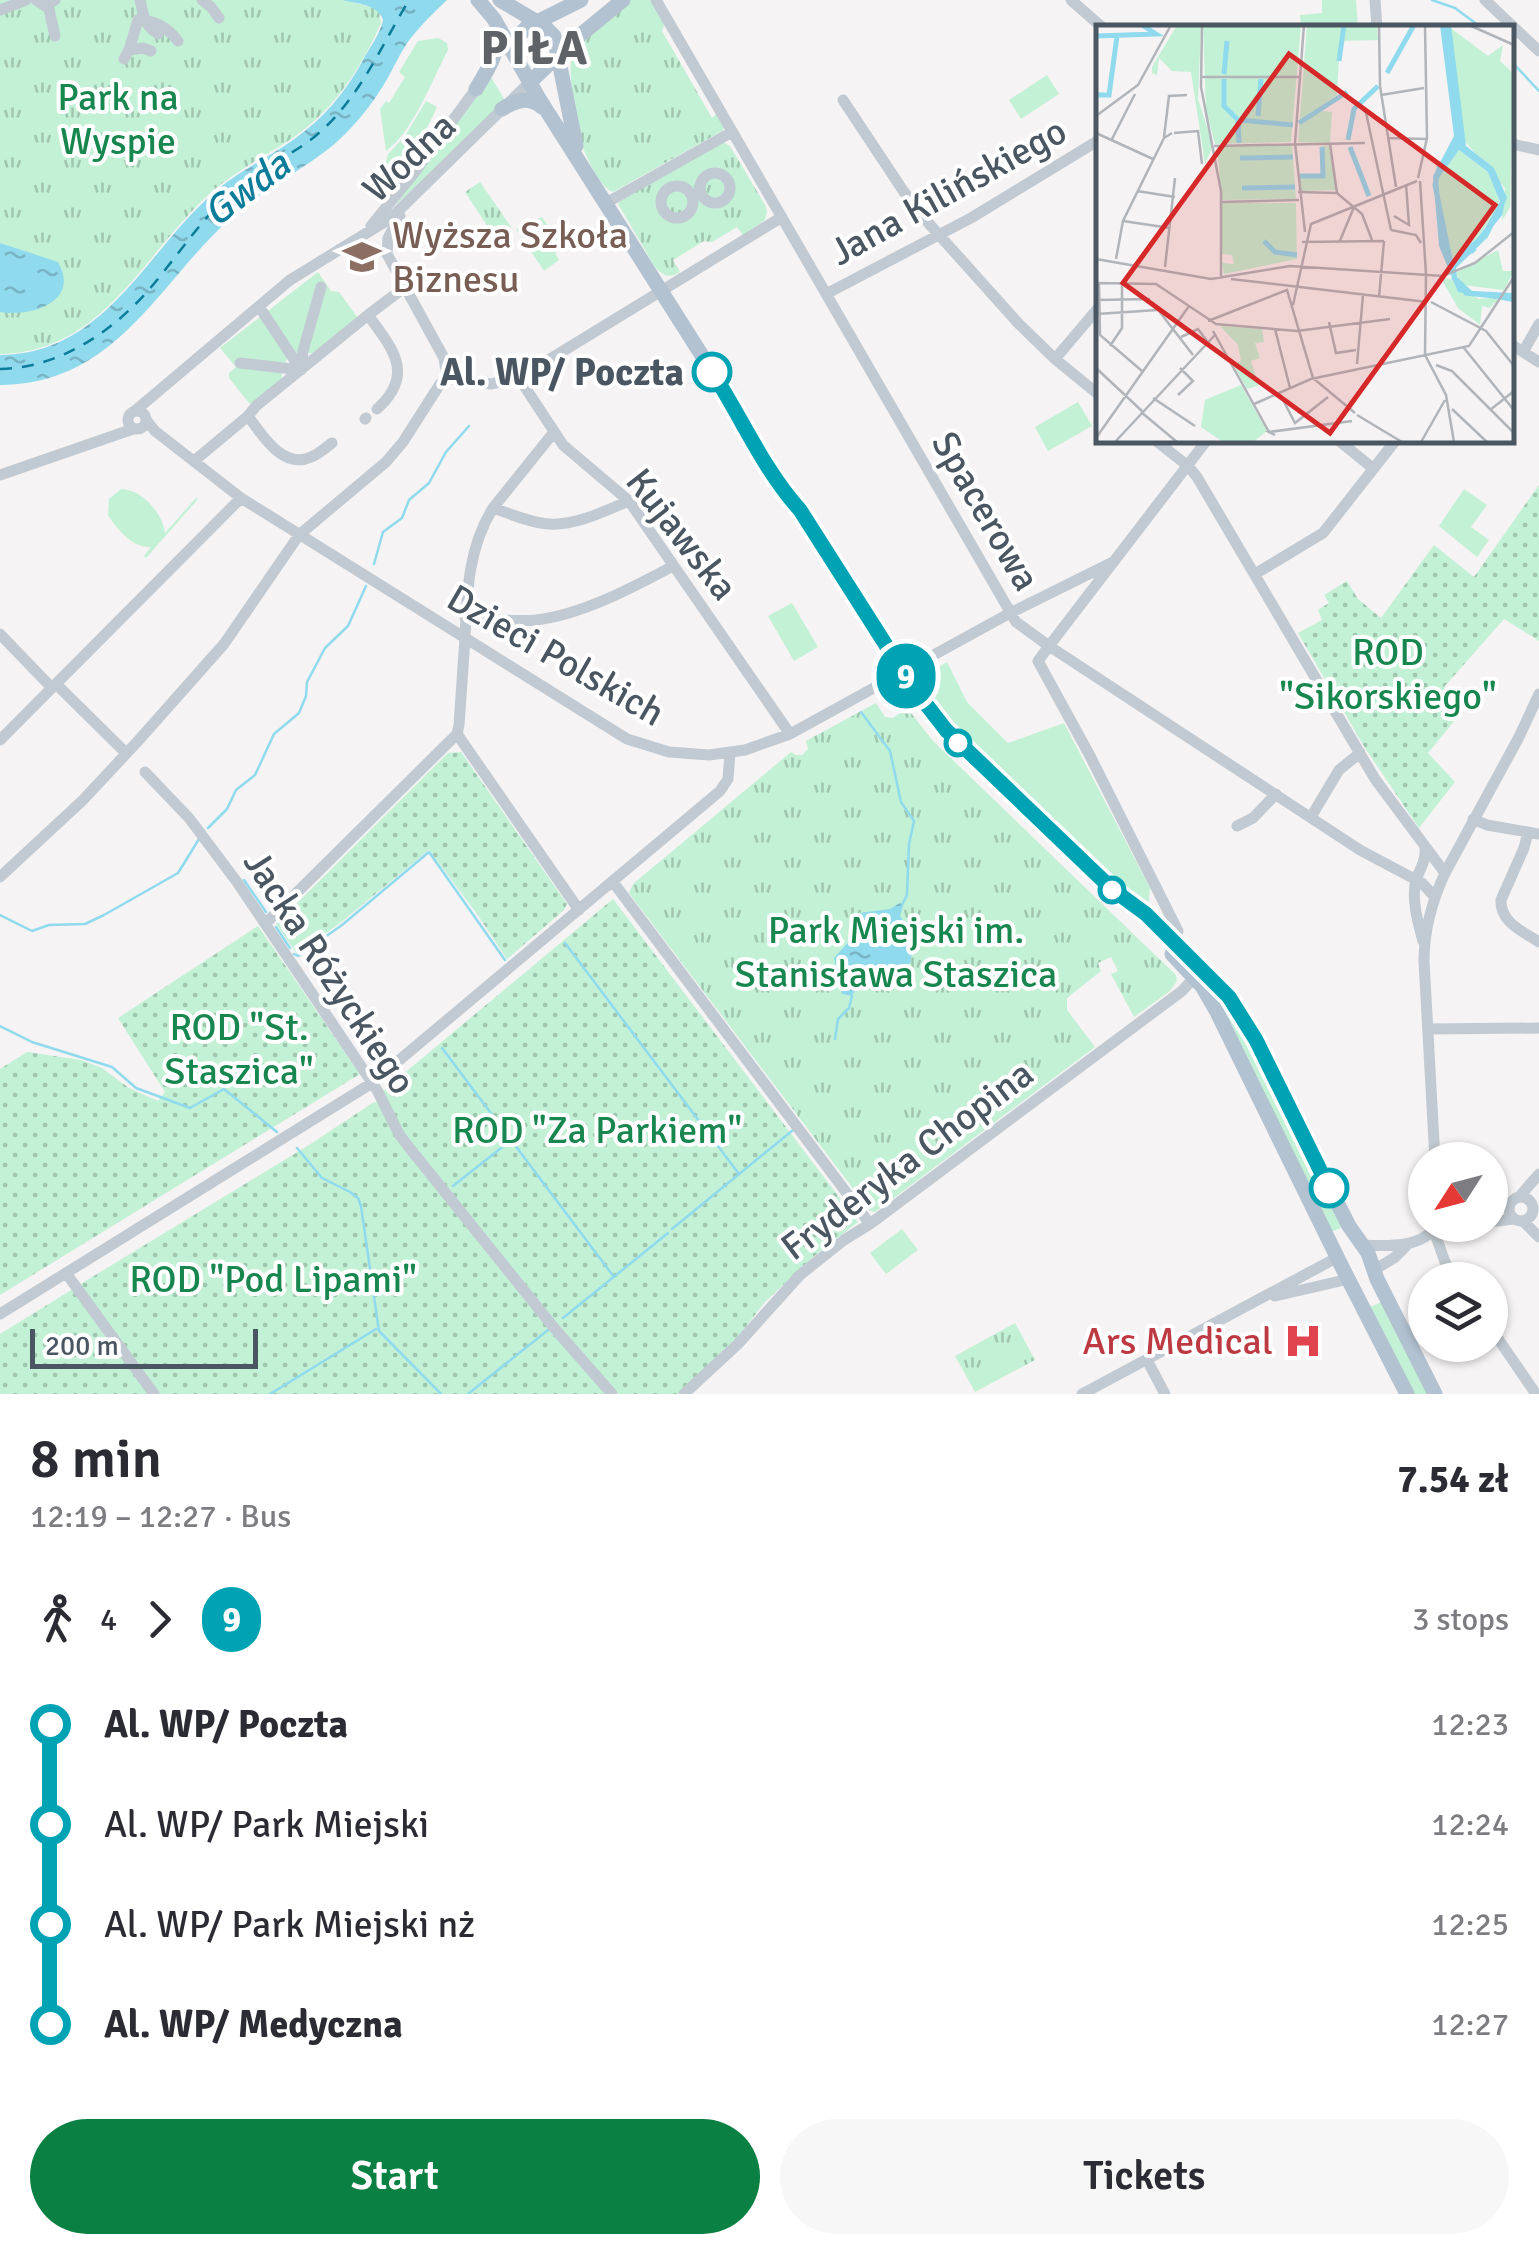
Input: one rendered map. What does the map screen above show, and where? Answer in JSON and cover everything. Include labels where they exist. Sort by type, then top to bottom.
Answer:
[{"type":"main road","points":[[478,0],[494,19],[529,83],[727,395],[776,462],[800,510],[946,730],[1112,889],[1195,978],[1234,1004],[1330,1190],[1368,1253],[1435,1394]]},
{"type":"main road","points":[[529,83],[623,0]]},
{"type":"main road","points":[[503,2],[530,10],[575,3]]},
{"type":"main road","points":[[503,2],[554,36],[570,126],[584,168]]},
{"type":"main road","points":[[508,48],[521,32],[575,3]]},
{"type":"main road","points":[[476,89],[498,47],[494,19]]},
{"type":"main road","points":[[564,86],[567,56],[584,31]]},
{"type":"main road","points":[[502,110],[528,100],[548,113]]},
{"type":"main road","points":[[1112,889],[1146,914],[1210,987],[1406,1394]]},
{"type":"main road","points":[[1338,1257],[1347,1246],[1361,1245]]},
{"type":"main road","points":[[1349,1279],[1374,1270]]},
{"type":"street","points":[[0,10],[26,0]]},
{"type":"street","points":[[140,0],[143,20],[158,34]]},
{"type":"street","points":[[202,0],[219,18]]},
{"type":"street","name":"Spacerowa","points":[[656,0],[1022,628],[1383,864],[1416,885],[1429,888],[1435,897]]},
{"type":"street","points":[[1071,0],[1099,25]]},
{"type":"street","points":[[1378,0],[1379,25]]},
{"type":"street","points":[[1472,0],[1507,25]]},
{"type":"street","points":[[1485,0],[1511,25]]},
{"type":"street","points":[[46,2],[55,36]]},
{"type":"street","points":[[151,51],[143,48],[126,54],[138,20],[164,27],[178,40]]},
{"type":"street","points":[[1514,28],[1539,51]]},
{"type":"street","points":[[1514,30],[1524,38]]},
{"type":"street","name":"Wodna","points":[[140,421],[149,400],[284,284],[375,229],[398,204],[508,48]]},
{"type":"street","name":"Wodna","points":[[398,204],[419,192],[529,83]]},
{"type":"street","points":[[843,100],[904,192],[1010,315],[1096,392]]},
{"type":"street","points":[[606,203],[732,132]]},
{"type":"street","name":"Jana Kilińskiego","points":[[826,294],[1013,194],[1096,142]]},
{"type":"street","points":[[1514,144],[1539,150]]},
{"type":"street","points":[[1086,148],[1096,157]]},
{"type":"street","points":[[419,192],[394,225],[386,246],[389,260],[444,358],[447,378]]},
{"type":"street","points":[[0,877],[83,800],[133,761],[224,644],[300,535],[386,462],[447,378],[492,384],[519,378],[782,217]]},
{"type":"street","points":[[300,370],[320,287]]},
{"type":"street","points":[[194,461],[256,406],[405,288]]},
{"type":"street","points":[[262,311],[300,370]]},
{"type":"street","points":[[1056,359],[1096,311]]},
{"type":"street","points":[[368,315],[394,350],[396,363],[394,388],[378,408]]},
{"type":"street","points":[[1539,324],[1517,348],[1539,362]]},
{"type":"street","points":[[240,363],[300,370]]},
{"type":"street","name":"Kujawska","points":[[519,378],[564,445],[629,501],[790,734]]},
{"type":"street","points":[[248,416],[268,442],[284,456],[296,460],[310,458],[332,443]]},
{"type":"street","points":[[0,475],[140,421]]},
{"type":"street","name":"Dzieci Polskich","points":[[140,421],[241,498],[609,729],[679,754],[724,754],[790,734],[1010,612],[1113,562]]},
{"type":"street","points":[[265,924],[456,734],[460,725],[469,569],[480,533],[493,508],[554,432]]},
{"type":"street","points":[[1158,442],[1197,477],[1382,790],[1445,873]]},
{"type":"street","points":[[1178,931],[1038,660],[1206,442]]},
{"type":"street","points":[[1340,442],[1369,466]]},
{"type":"street","points":[[1255,574],[1323,533],[1394,442]]},
{"type":"street","points":[[0,740],[241,498]]},
{"type":"street","points":[[493,508],[554,525],[629,501]]},
{"type":"street","points":[[448,628],[465,618],[529,620],[556,616],[620,592],[673,566]]},
{"type":"street","name":"Jacka Różyckiego","points":[[0,634],[133,761],[205,838],[372,1083],[408,1146],[612,1394]]},
{"type":"street","points":[[463,657],[477,646]]},
{"type":"street","points":[[1424,945],[1445,873],[1539,694]]},
{"type":"street","points":[[456,734],[579,910]]},
{"type":"street","points":[[1312,817],[1336,774],[1360,753]]},
{"type":"street","points":[[0,1314],[372,1083],[722,789],[724,754]]},
{"type":"street","points":[[1237,826],[1253,818],[1276,794]]},
{"type":"street","points":[[1473,819],[1534,833],[1501,907],[1506,918],[1539,942]]},
{"type":"street","points":[[1425,848],[1425,863],[1416,885],[1418,924],[1424,945],[1435,1142]]},
{"type":"street","points":[[1416,885],[1445,873]]},
{"type":"street","points":[[612,882],[870,1224]]},
{"type":"street","name":"Fryderyka Chopina","points":[[684,1394],[738,1344],[800,1275],[1195,978]]},
{"type":"street","points":[[1182,991],[1210,987]]},
{"type":"street","points":[[1430,1029],[1539,1028]]},
{"type":"street","points":[[1508,1204],[1539,1174]]},
{"type":"street","points":[[1525,1214],[1539,1185]]},
{"type":"street","points":[[1514,1200],[1526,1198],[1525,1214],[1539,1237]]},
{"type":"street","points":[[1514,1200],[1509,1213],[1525,1214],[1539,1226]]},
{"type":"street","points":[[1508,1218],[1525,1214]]},
{"type":"street","points":[[1361,1245],[1413,1242]]},
{"type":"street","points":[[1374,1270],[1408,1244]]},
{"type":"street","points":[[1082,1394],[1338,1257]]},
{"type":"street","points":[[66,1273],[154,1394]]},
{"type":"street","points":[[1262,1300],[1349,1279]]},
{"type":"street","points":[[1508,1354],[1536,1394]]},
{"type":"street","points":[[1147,1360],[1165,1394]]},
{"type":"green space","name":"Park na Wyspie","points":[[0,0],[342,0],[379,11],[381,23],[354,73],[318,118],[206,197],[93,320],[66,337],[35,349],[0,354]]},
{"type":"green space","points":[[630,0],[652,2],[665,23],[662,31],[712,118],[717,113],[724,128],[613,192],[597,176],[583,147],[571,62],[583,42]]},
{"type":"green space","points":[[1322,0],[1356,0],[1358,25],[1301,25],[1300,15],[1322,13]]},
{"type":"green space","points":[[438,38],[447,43],[448,50],[413,119],[386,151],[380,109],[386,101],[389,103],[405,77],[399,72],[418,41]]},
{"type":"green space","points":[[1047,75],[1059,94],[1021,119],[1009,100]]},
{"type":"green space","points":[[491,77],[503,102],[395,206]]},
{"type":"green space","points":[[426,101],[437,107],[426,130],[382,178],[388,154],[405,136]]},
{"type":"green space","points":[[723,142],[730,146],[765,205],[765,220],[743,235],[737,227],[712,242],[704,241],[673,260],[680,272],[664,274],[655,267],[618,204]]},
{"type":"green space","points":[[480,182],[511,227],[495,238],[465,192]]},
{"type":"green space","points":[[542,217],[563,248],[555,253],[559,260],[544,271],[516,229]]},
{"type":"green space","points":[[318,272],[358,318],[314,354],[290,357],[283,366],[282,380],[253,404],[249,403],[229,378],[236,367],[220,348]]},
{"type":"green space","points":[[1078,402],[1092,426],[1048,451],[1035,427]]},
{"type":"green space","name":"ROD \"Sikorskiego\"","points":[[1539,485],[1539,641],[1504,619],[1444,687],[1464,709],[1428,753],[1455,782],[1419,828],[1365,748],[1298,633],[1322,620],[1318,610],[1329,603],[1324,595],[1347,581],[1358,599],[1381,618],[1434,545],[1474,577]]},
{"type":"green space","points":[[121,489],[136,493],[150,504],[165,533],[198,499],[146,558],[151,547],[132,541],[108,515],[109,499]]},
{"type":"green space","points":[[1464,489],[1487,505],[1471,527],[1489,540],[1477,557],[1439,526]]},
{"type":"green space","points":[[792,603],[818,647],[794,661],[768,616]]},
{"type":"green space","points":[[947,662],[967,702],[1008,743],[1064,723],[1150,888],[1148,911],[940,709],[923,685],[928,673]]},
{"type":"green space","name":"Park Miejski im. Stanisława Staszica","points":[[876,703],[885,717],[893,718],[907,708],[933,741],[1176,975],[1177,981],[1170,991],[1134,1017],[1111,974],[1118,971],[1111,957],[1098,963],[1101,971],[1067,998],[1067,1010],[1095,1047],[875,1212],[870,1211],[629,893],[633,884],[791,752],[802,755],[808,749],[806,741]]},
{"type":"green space","points":[[461,752],[567,904],[564,910],[507,959],[429,850],[297,954],[276,924],[448,753]]},
{"type":"green space","name":"ROD \"Za Parkiem\"","points":[[613,899],[858,1222],[764,1303],[735,1341],[678,1394],[618,1394],[404,1133],[383,1091]]},
{"type":"green space","name":"ROD \"St. Staszica\"","points":[[258,926],[360,1074],[0,1295],[0,1069],[27,1052],[81,1060],[158,1101],[165,1092],[118,1018]]},
{"type":"green space","points":[[1212,986],[1242,1024],[1345,1226],[1331,1232]]},
{"type":"green space","name":"ROD \"Pod Lipami\"","points":[[374,1102],[379,1103],[606,1394],[159,1394],[79,1285]]},
{"type":"green space","points":[[902,1229],[918,1250],[886,1274],[870,1253]]},
{"type":"green space","points":[[73,1289],[149,1394],[0,1394],[0,1334]]},
{"type":"green space","points":[[1384,1301],[1408,1348],[1408,1362],[1415,1362],[1431,1394],[1411,1394],[1368,1308]]},
{"type":"green space","points":[[1015,1323],[1035,1360],[975,1392],[955,1356]]},
{"type":"water","name":"Gwda","points":[[342,0],[447,0],[410,39],[380,92],[351,128],[324,153],[234,215],[133,325],[76,367],[41,380],[0,385],[0,355],[36,350],[67,338],[95,320],[211,195],[293,140],[333,104],[356,72],[383,20],[372,8]]},
{"type":"water","points":[[0,243],[58,262],[63,287],[58,297],[38,309],[0,312]]},
{"type":"water","points":[[900,903],[900,916],[905,923],[917,927],[922,938],[911,962],[885,979],[862,984],[852,996],[842,994],[834,958],[851,939],[859,913],[890,909]]},
{"type":"waterway","points":[[1432,0],[1455,8],[1478,25]]},
{"type":"waterway","points":[[1514,64],[1539,91]]},
{"type":"waterway","points":[[374,564],[383,532],[402,518],[409,500],[429,483],[446,452],[469,426]]},
{"type":"waterway","points":[[208,828],[227,809],[236,790],[255,775],[274,734],[299,713],[307,682],[325,648],[348,626],[366,586]]},
{"type":"waterway","points":[[861,712],[890,751],[901,802],[914,821],[907,895],[902,905]]},
{"type":"waterway","points":[[0,915],[32,931],[49,925],[85,924],[178,873],[199,839]]},
{"type":"waterway","points":[[294,954],[298,956],[342,925],[429,852],[505,960]]},
{"type":"waterway","points":[[244,880],[266,912]]},
{"type":"waterway","points":[[276,927],[290,948]]},
{"type":"waterway","points":[[565,943],[739,1174]]},
{"type":"waterway","points":[[835,1039],[838,1019],[849,1008],[852,996]]},
{"type":"waterway","points":[[0,1026],[32,1042],[112,1067],[136,1088],[190,1108],[224,1089],[277,1132]]},
{"type":"waterway","points":[[442,1048],[614,1277]]},
{"type":"waterway","points":[[672,1229],[793,1130]]},
{"type":"waterway","points":[[453,1186],[510,1141]]},
{"type":"waterway","points":[[297,1148],[322,1178],[358,1198],[379,1331],[441,1394]]},
{"type":"waterway","points":[[563,1318],[668,1233]]},
{"type":"waterway","points":[[270,1394],[376,1329]]},
{"type":"waterway","points":[[468,1394],[548,1330]]},
{"type":"ferry route","points":[[0,369],[61,356],[98,335],[131,308],[223,200],[329,124],[367,74],[409,0]]},
{"type":"bus line","name":"9","points":[[712,372],[771,472],[800,510],[912,686],[946,730],[1112,889],[1146,914],[1229,997],[1256,1040],[1329,1188]]},
{"type":"place","name":"Wyższa Szkoła Biznesu","points":[[362,257]]},
{"type":"place","name":"Al. WP/ Poczta","points":[[712,372]]},
{"type":"place","name":"Ars Medical","points":[[1303,1341]]},
{"type":"district","name":"PIŁA","points":[[535,47]]}]
